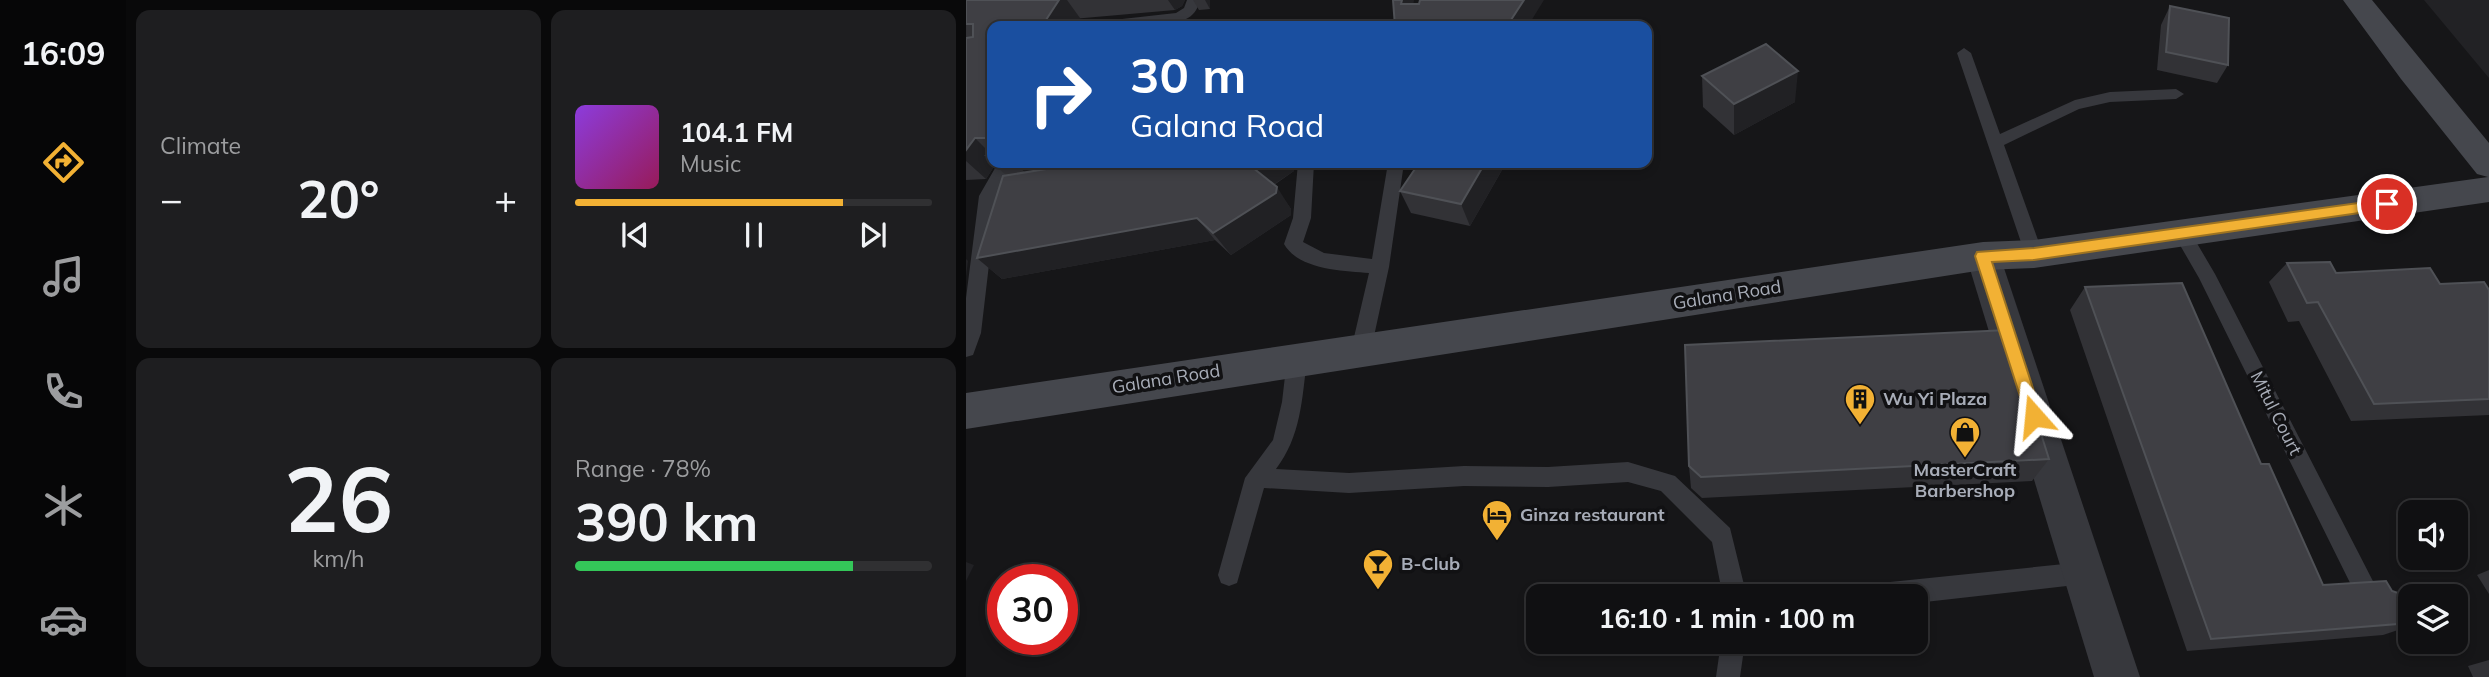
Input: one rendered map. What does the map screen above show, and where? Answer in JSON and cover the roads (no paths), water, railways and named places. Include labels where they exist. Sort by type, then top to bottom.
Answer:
[{"type":"main road","points":[[2357,0],[2489,165]]},
{"type":"main road","name":"Galana Road","points":[[966,411],[1983,256],[2034,254],[2489,189]]},
{"type":"street","points":[[1983,256],[2001,338],[2084,573],[2117,677]]},
{"type":"lane","points":[[1146,21],[1180,17],[1189,10],[1194,0]]},
{"type":"lane","points":[[1964,53],[2034,254]]},
{"type":"lane","points":[[1996,143],[2075,105],[2110,97],[2176,94]]},
{"type":"lane","points":[[966,349],[971,333],[988,196],[1003,168]]},
{"type":"lane","points":[[1306,168],[1302,218],[1293,244],[1305,255],[1324,262],[1380,267]]},
{"type":"lane","points":[[1361,350],[1380,267],[1395,168]]},
{"type":"lane","points":[[988,196],[1015,191]]},
{"type":"lane","name":"Mitul Court","points":[[2182,233],[2368,595]]},
{"type":"lane","points":[[1229,575],[1256,478],[1282,444],[1292,402],[1297,359]]},
{"type":"lane","points":[[1256,478],[1349,483],[1464,476],[1548,477],[1628,472],[1667,483],[1721,536],[1732,584]]},
{"type":"lane","points":[[1928,590],[2084,573]]},
{"type":"lane","points":[[1728,677],[1731,654]]},
{"type":"place","name":"Wu Yi Plaza","points":[[1860,426]]},
{"type":"place","name":"MasterCraft Barbershop","points":[[1965,459]]},
{"type":"place","name":"Ginza restaurant","points":[[1497,542]]},
{"type":"place","name":"B-Club","points":[[1378,591]]}]
